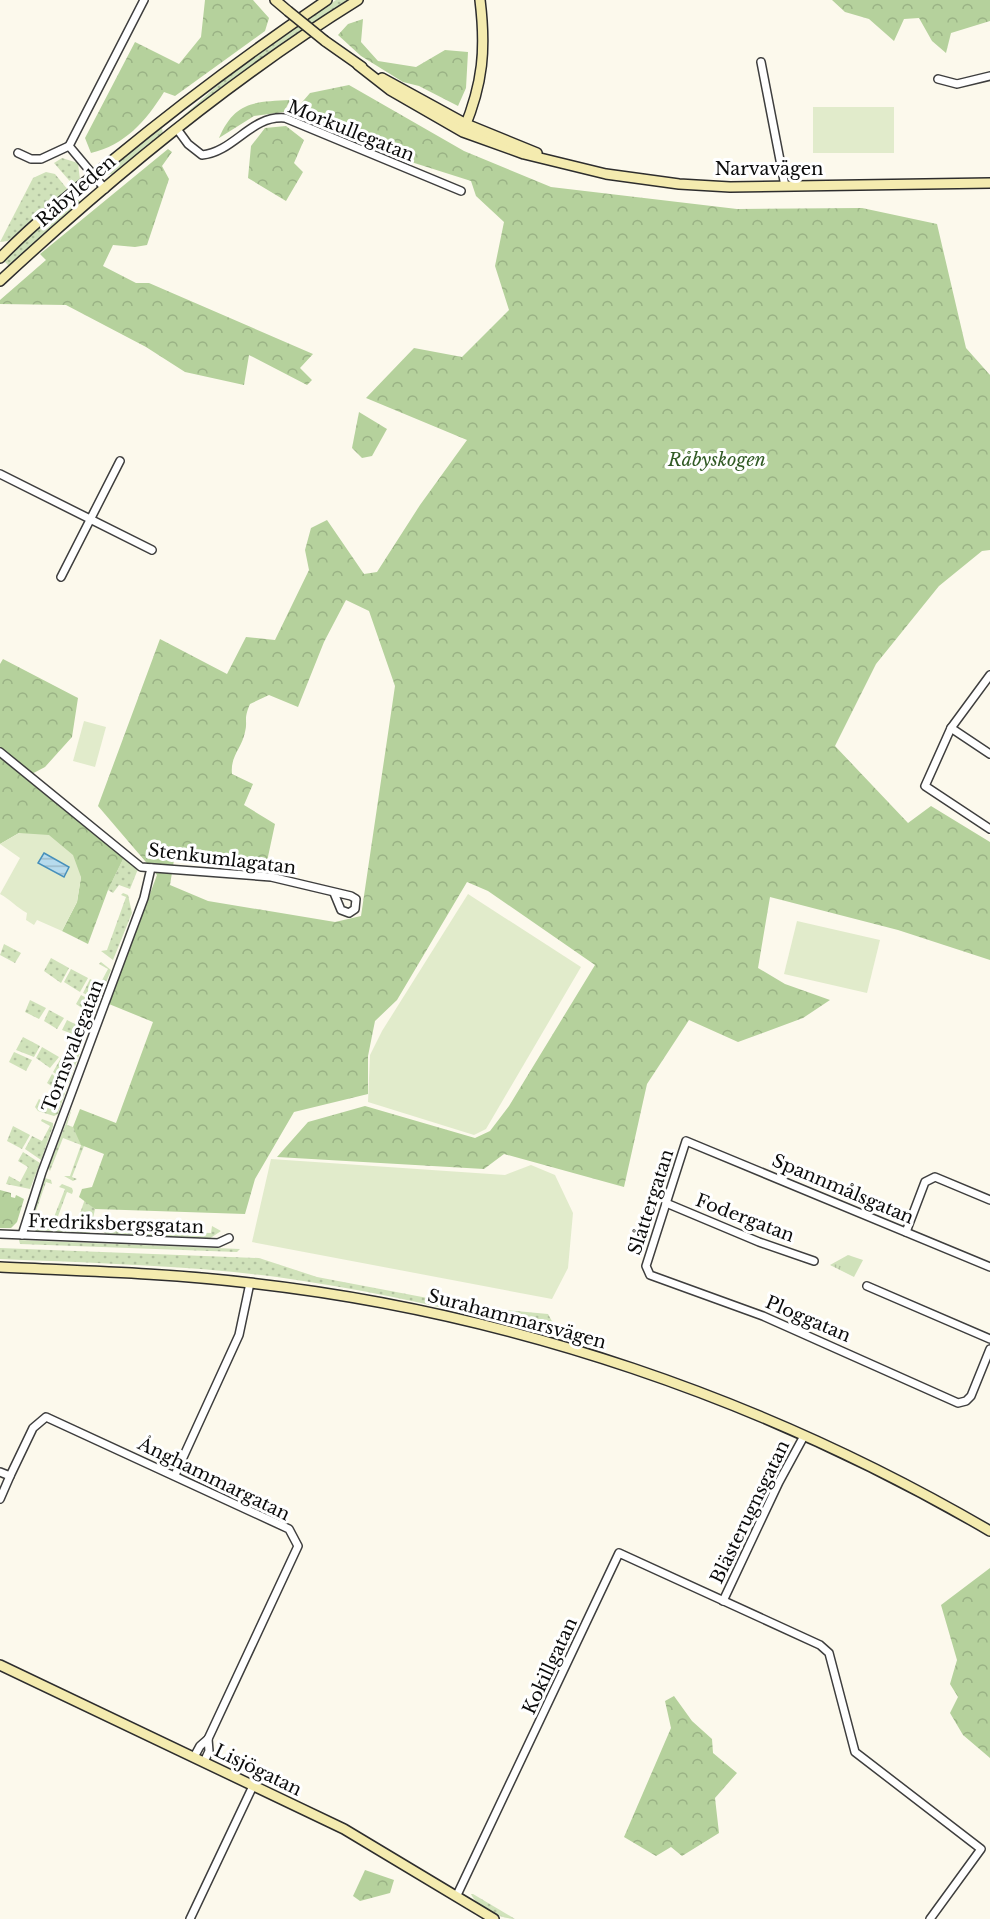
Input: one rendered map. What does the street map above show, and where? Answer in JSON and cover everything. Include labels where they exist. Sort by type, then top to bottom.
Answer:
[{"type":"main road","name":"Narvavägen","points":[[275,0],[358,65],[464,128],[550,159],[606,174],[679,184],[730,187],[990,183]]},
{"type":"main road","name":"Råbyleden","points":[[0,258],[94,175],[166,116],[241,59],[327,0]]},
{"type":"main road","name":"Råbyleden","points":[[0,282],[177,129],[285,48],[358,0]]},
{"type":"main road","points":[[464,128],[473,106],[484,56],[480,0]]},
{"type":"main road","points":[[166,116],[177,129]]},
{"type":"main road","name":"Surahammarsvägen","points":[[0,1268],[114,1272],[250,1283],[401,1307],[557,1344],[708,1395],[804,1436],[932,1498],[990,1532]]},
{"type":"main road","name":"Lisjögatan","points":[[0,1665],[344,1829],[494,1919]]},
{"type":"street","points":[[18,153],[31,159],[47,159],[69,146],[144,0]]},
{"type":"street","points":[[761,63],[785,186]]},
{"type":"street","points":[[938,79],[957,84],[990,76]]},
{"type":"street","name":"Morkullegatan","points":[[177,129],[202,155],[209,154],[266,119],[285,118],[461,191]]},
{"type":"street","points":[[69,146],[105,189]]},
{"type":"street","points":[[61,577],[120,461]]},
{"type":"street","points":[[0,474],[152,550]]},
{"type":"street","points":[[990,676],[951,728],[925,786],[990,829]]},
{"type":"street","points":[[951,728],[990,754]]},
{"type":"street","name":"Stenkumlagatan","points":[[0,753],[141,867],[271,877],[334,892]]},
{"type":"street","name":"Tornsvalegatan","points":[[22,1235],[42,1172],[144,898],[151,868]]},
{"type":"street","name":"Slåttergatan","points":[[646,1270],[685,1143]]},
{"type":"street","name":"Spannmålsgatan","points":[[685,1143],[990,1267]]},
{"type":"street","points":[[906,1232],[925,1182],[930,1178],[935,1177],[990,1200]]},
{"type":"street","name":"Fodergatan","points":[[666,1203],[759,1242],[814,1261]]},
{"type":"street","name":"Fredriksbergsgatan","points":[[0,1234],[218,1243],[230,1238]]},
{"type":"street","name":"Ploggatan","points":[[646,1270],[650,1275],[813,1337],[958,1403],[966,1401],[970,1396],[990,1349]]},
{"type":"street","points":[[175,1475],[239,1335],[250,1283]]},
{"type":"street","points":[[867,1286],[990,1340]]},
{"type":"street","name":"Ånghammargatan","points":[[10,1476],[33,1428],[46,1418],[289,1529],[298,1546],[208,1739],[200,1746],[194,1757]]},
{"type":"street","name":"Blästerugnsgatan","points":[[723,1601],[779,1482],[804,1436]]},
{"type":"street","points":[[0,1472],[10,1476],[0,1499]]},
{"type":"street","name":"Kokillgatan","points":[[457,1895],[619,1553],[723,1601]]},
{"type":"street","points":[[723,1601],[820,1646],[829,1653],[855,1752],[981,1849],[930,1919]]},
{"type":"street","name":"Ånghammargatan","points":[[204,1762],[209,1751],[208,1739]]},
{"type":"street","points":[[190,1919],[253,1786]]},
{"type":"green space","points":[[205,0],[253,0],[269,18],[265,31],[175,96],[164,92],[150,113],[124,138],[91,153],[85,138],[135,42],[179,64],[201,37]]},
{"type":"green space","points":[[336,0],[349,0],[186,117],[183,116],[237,68]]},
{"type":"green space","points":[[832,0],[990,0],[990,21],[951,33],[946,53],[932,41],[919,18],[904,19],[894,41],[869,19],[845,12]]},
{"type":"green space","points":[[363,19],[361,42],[378,61],[416,67],[445,50],[468,52],[466,88],[458,106],[419,86],[403,82],[361,56],[338,35],[348,24]]},
{"type":"green space","name":"Råbyskogen","points":[[349,85],[464,151],[551,187],[737,209],[862,208],[937,224],[966,348],[990,375],[990,550],[982,551],[939,586],[876,664],[835,746],[908,823],[931,806],[990,842],[990,960],[898,930],[770,897],[758,968],[785,984],[830,1000],[803,1018],[738,1042],[689,1020],[647,1084],[624,1187],[504,1154],[484,1169],[277,1157],[308,1122],[365,1106],[475,1138],[490,1131],[509,1106],[595,965],[488,891],[467,882],[397,1000],[375,1021],[368,1056],[368,1094],[294,1112],[255,1179],[245,1214],[95,1209],[79,1197],[82,1189],[92,1187],[104,1154],[81,1145],[73,1127],[80,1109],[116,1123],[153,1022],[109,1004],[157,875],[98,806],[160,639],[227,674],[246,637],[275,640],[309,570],[305,550],[311,528],[327,520],[364,574],[377,572],[420,505],[467,440],[366,398],[414,348],[462,357],[509,310],[495,266],[504,222],[476,196],[471,181],[364,147],[291,115],[310,93]],"holes":[[[346,600],[369,611],[395,686],[361,916],[335,922],[208,901],[170,885],[174,860],[266,866],[275,824],[244,805],[253,784],[232,774],[234,757],[243,738],[250,704],[269,695],[298,707],[324,642]]]},
{"type":"green space","points":[[290,100],[284,112],[254,116],[219,138],[225,126],[239,110],[256,103]]},
{"type":"green space","points":[[813,107],[894,107],[894,153],[813,153]]},
{"type":"green space","points":[[286,126],[304,140],[294,163],[303,172],[286,201],[248,178],[251,146],[265,128]]},
{"type":"green space","points":[[158,128],[162,128],[163,134],[113,174],[103,175]]},
{"type":"green space","points":[[168,149],[172,152],[162,166],[169,179],[147,245],[135,247],[113,245],[103,266],[136,283],[149,283],[313,354],[300,368],[312,380],[307,385],[249,355],[244,385],[185,372],[146,347],[66,305],[0,304],[0,300],[46,260],[40,254]]},
{"type":"green space","points":[[62,158],[78,163],[80,180],[74,186],[54,163]]},
{"type":"green space","points":[[46,172],[55,174],[68,190],[8,241],[0,242],[33,178]]},
{"type":"green space","points":[[75,196],[82,204],[10,267],[3,260]]},
{"type":"green space","points":[[359,412],[387,429],[372,456],[362,458],[352,448]]},
{"type":"green space","points":[[3,659],[78,698],[72,737],[45,767],[26,777],[125,855],[108,890],[88,944],[62,931],[77,902],[81,877],[19,833],[0,844],[0,664]]},
{"type":"green space","points":[[84,721],[106,727],[95,767],[73,761]]},
{"type":"green space","points":[[19,833],[49,835],[73,855],[81,877],[77,902],[62,931],[37,920],[34,925],[26,920],[27,913],[0,894],[20,858],[0,844]]},
{"type":"green space","points":[[125,855],[138,869],[130,889],[119,885],[113,893],[108,890]]},
{"type":"green space","points":[[123,893],[128,895],[132,913],[113,960],[101,951],[107,950],[126,897],[121,895]]},
{"type":"green space","points":[[468,894],[581,967],[486,1129],[474,1135],[368,1102],[370,1055],[382,1031]]},
{"type":"green space","points":[[797,921],[880,940],[867,993],[784,974]]},
{"type":"green space","points":[[4,944],[21,953],[15,963],[0,955]]},
{"type":"green space","points":[[51,958],[69,968],[61,983],[44,971]]},
{"type":"green space","points":[[101,962],[111,970],[99,1000],[83,993],[90,979],[100,984],[108,969],[99,964]]},
{"type":"green space","points":[[71,969],[88,978],[80,992],[64,982]]},
{"type":"green space","points":[[81,995],[98,1004],[85,1038],[62,1030],[67,1020],[77,1025],[85,1010],[76,1004]]},
{"type":"green space","points":[[30,1000],[46,1008],[39,1019],[25,1012]]},
{"type":"green space","points":[[49,1010],[64,1018],[57,1029],[44,1021]]},
{"type":"green space","points":[[23,1037],[40,1046],[34,1057],[16,1050]]},
{"type":"green space","points":[[70,1042],[81,1044],[82,1047],[69,1083],[53,1072],[61,1058],[71,1063],[79,1047]]},
{"type":"green space","points":[[42,1047],[59,1057],[50,1068],[36,1058]]},
{"type":"green space","points":[[14,1052],[32,1060],[26,1071],[9,1062]]},
{"type":"green space","points":[[52,1074],[67,1087],[58,1114],[54,1116],[38,1111],[35,1107],[39,1099],[48,1104],[56,1089],[47,1083]]},
{"type":"green space","points":[[72,1108],[67,1125],[73,1127],[84,1146],[72,1177],[77,1179],[73,1181],[64,1176],[70,1176],[81,1145],[63,1138],[50,1171],[48,1168]]},
{"type":"green space","points":[[42,1119],[53,1123],[53,1126],[41,1160],[25,1149],[32,1136],[42,1141],[50,1126],[41,1121]]},
{"type":"green space","points":[[13,1126],[30,1135],[22,1149],[7,1141]]},
{"type":"green space","points":[[23,1152],[40,1163],[30,1189],[6,1184],[9,1176],[20,1182],[28,1167],[18,1161]]},
{"type":"green space","points":[[271,1159],[505,1175],[531,1165],[555,1175],[573,1213],[568,1268],[552,1299],[252,1242]]},
{"type":"green space","points":[[45,1178],[51,1180],[52,1184],[46,1182],[35,1214],[51,1220],[54,1217],[65,1189],[59,1187],[62,1184],[72,1188],[73,1191],[72,1194],[67,1192],[57,1219],[76,1225],[85,1199],[95,1209],[90,1233],[37,1232],[33,1229],[30,1221]]},
{"type":"green space","points":[[0,1190],[11,1193],[11,1197],[15,1198],[16,1195],[24,1199],[17,1222],[11,1228],[0,1228]]},
{"type":"green space","points":[[212,1226],[221,1231],[209,1239],[107,1235],[102,1230],[211,1233]]},
{"type":"green space","points":[[19,1240],[240,1249],[237,1252],[20,1244]]},
{"type":"green space","points":[[0,1248],[259,1258],[317,1277],[475,1307],[548,1314],[553,1323],[549,1334],[414,1301],[311,1282],[173,1267],[0,1259]]},
{"type":"green space","points":[[848,1255],[863,1260],[854,1277],[830,1265]]},
{"type":"green space","points":[[990,1568],[990,1758],[963,1735],[950,1713],[958,1697],[950,1684],[957,1660],[941,1605]]},
{"type":"green space","points":[[674,1696],[692,1721],[712,1739],[713,1753],[737,1773],[715,1798],[719,1833],[682,1856],[671,1847],[656,1856],[624,1837],[671,1728],[665,1701]]},
{"type":"green space","points":[[365,1870],[394,1880],[390,1893],[360,1901],[353,1896]]},
{"type":"green space","points":[[471,1894],[515,1919],[490,1912],[478,1904]]},
{"type":"water","points":[[44,853],[69,867],[64,877],[38,863]]}]
